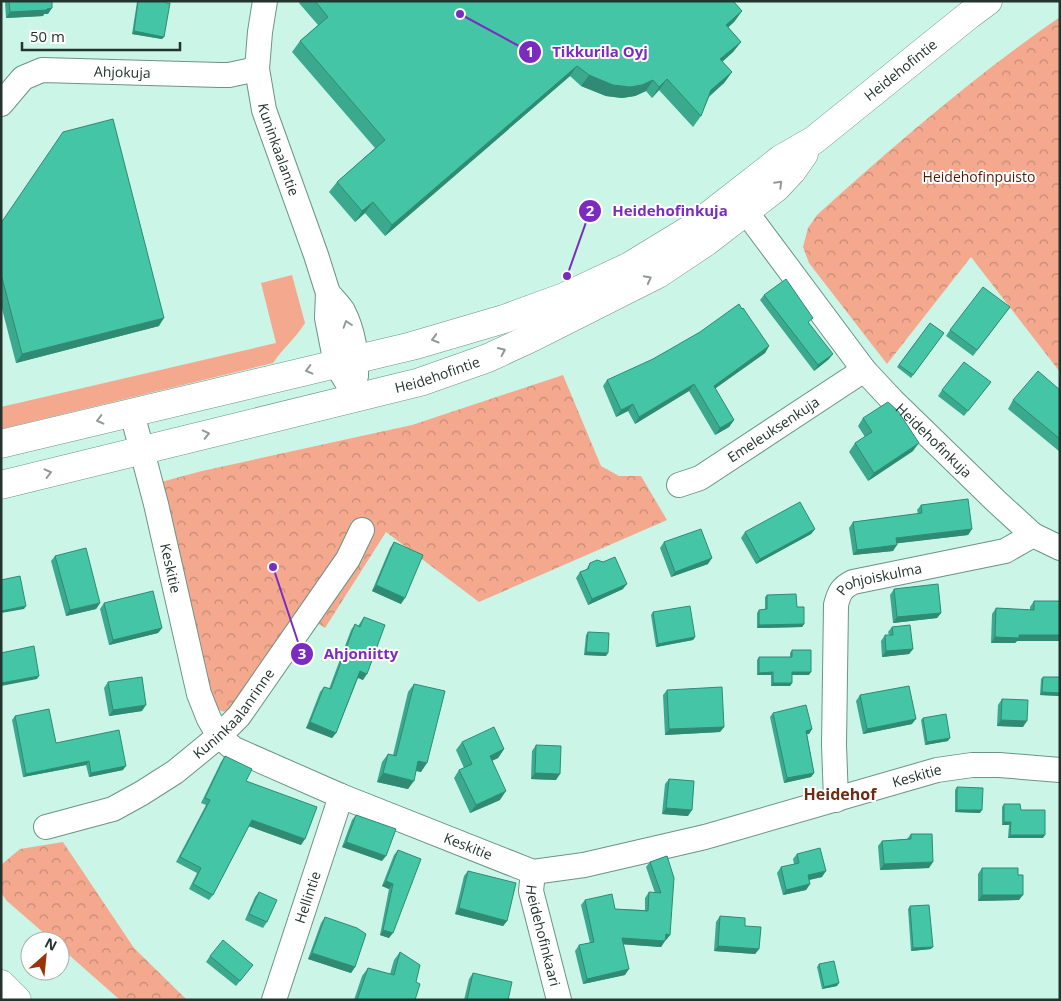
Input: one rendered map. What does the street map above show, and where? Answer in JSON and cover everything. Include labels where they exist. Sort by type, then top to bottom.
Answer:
[{"type":"main road","name":"Heidehofintie","points":[[1,485],[420,382],[488,358],[533,337],[658,274],[706,242],[781,158],[814,140],[988,1]]},
{"type":"main road","name":"Heidehofintie","points":[[1,444],[412,346],[504,319],[564,297],[630,266],[694,226],[740,204]]},
{"type":"main road","points":[[1,984],[17,1000]]},
{"type":"street","name":"Kuninkaalantie","points":[[265,1],[260,32],[258,69],[266,116],[328,293],[342,311],[347,361],[356,397]]},
{"type":"street","name":"Ahjokuja","points":[[1,104],[22,78],[42,70],[220,75],[258,69]]},
{"type":"street","name":"Heidehofinkuja","points":[[740,204],[864,370],[899,407],[1033,535]]},
{"type":"street","name":"Emeleuksenkuja","points":[[679,485],[700,478],[864,370]]},
{"type":"street","name":"Keskitie","points":[[132,413],[199,694],[209,720],[219,736],[234,749],[342,796],[533,872],[584,865],[695,840],[937,770],[972,765],[1060,770]]},
{"type":"street","name":"Kuninkaalanrinne","points":[[46,827],[112,809],[176,772],[219,736],[239,716],[348,559],[362,530]]},
{"type":"street","points":[[1033,535],[1060,548]]},
{"type":"street","name":"Pohjoiskulma","points":[[836,800],[834,744],[836,606],[838,594],[843,588],[853,582],[1005,551],[1033,535]]},
{"type":"street","name":"Hellintie","points":[[274,1000],[342,796]]},
{"type":"street","name":"Heidehofinkaari","points":[[533,872],[531,892],[559,1000]]},
{"type":"green space","name":"Heidehofinpuisto","points":[[1060,17],[1060,372],[971,257],[887,364],[809,263],[803,247],[808,228],[817,215],[935,112],[996,63]]},
{"type":"green space","points":[[292,275],[305,323],[273,363],[1,429],[1,407],[276,343],[261,283]]},
{"type":"green space","points":[[563,375],[601,466],[619,476],[641,476],[667,520],[479,602],[386,532],[325,628],[300,612],[231,709],[223,711],[215,707],[161,482],[202,471],[412,425]]},
{"type":"green space","points":[[63,842],[134,948],[187,1000],[120,1000],[70,956],[70,931],[42,931],[7,901],[1,893],[1,865],[20,849]]},
{"type":"building","points":[[9,1],[52,1],[52,8],[47,10],[10,12]]},
{"type":"building","points":[[138,1],[166,1],[166,3],[170,3],[164,37],[134,31]]},
{"type":"building","points":[[315,1],[733,1],[742,11],[726,25],[741,42],[720,59],[732,72],[711,90],[701,116],[667,79],[659,87],[653,80],[642,85],[630,87],[613,85],[589,75],[577,66],[392,225],[373,202],[362,211],[337,182],[385,140],[300,41],[328,17]]},
{"type":"building","points":[[113,119],[164,318],[22,354],[1,274],[1,223],[63,132]]},
{"type":"building","points":[[786,279],[813,318],[808,322],[833,354],[818,365],[764,295]]},
{"type":"building","points":[[983,287],[1010,307],[977,350],[950,330]]},
{"type":"building","points":[[739,304],[769,346],[714,386],[734,420],[720,428],[694,384],[639,417],[633,404],[621,410],[607,380],[653,359],[700,332]]},
{"type":"building","points":[[930,323],[944,333],[913,375],[899,365]]},
{"type":"building","points":[[964,362],[991,382],[968,411],[942,390]]},
{"type":"building","points":[[1038,371],[1060,390],[1060,439],[1013,400]]},
{"type":"building","points":[[888,402],[898,411],[919,443],[874,473],[855,443],[872,432],[863,418]]},
{"type":"building","points":[[968,499],[972,529],[896,538],[897,545],[857,550],[853,522],[922,513],[921,505]]},
{"type":"building","points":[[800,502],[815,529],[760,559],[745,532]]},
{"type":"building","points":[[701,529],[712,558],[675,572],[664,542]]},
{"type":"building","points":[[394,542],[423,555],[405,598],[376,585]]},
{"type":"building","points":[[86,548],[100,603],[70,610],[55,556]]},
{"type":"building","points":[[615,557],[627,584],[592,599],[580,572],[588,569],[590,563],[597,560],[603,562]]},
{"type":"building","points":[[20,576],[26,606],[1,611],[1,580]]},
{"type":"building","points":[[938,584],[941,613],[897,617],[894,589]]},
{"type":"building","points":[[153,591],[162,628],[113,640],[104,603]]},
{"type":"building","points":[[796,594],[797,607],[804,607],[804,624],[759,625],[759,610],[767,609],[767,595]]},
{"type":"building","points":[[1034,601],[1060,601],[1060,635],[1019,635],[1019,638],[995,637],[996,608],[1034,610]]},
{"type":"building","points":[[690,606],[695,637],[658,644],[653,612]]},
{"type":"building","points":[[364,617],[385,625],[367,674],[360,671],[336,733],[310,722],[324,687],[331,689],[355,624],[360,627]]},
{"type":"building","points":[[910,625],[913,649],[886,651],[885,635],[893,635],[892,627]]},
{"type":"building","points":[[588,632],[609,633],[608,653],[586,652]]},
{"type":"building","points":[[34,646],[39,676],[1,683],[1,653]]},
{"type":"building","points":[[792,650],[811,650],[811,672],[792,672],[792,683],[773,683],[773,672],[759,673],[759,657],[792,657]]},
{"type":"building","points":[[142,677],[146,705],[113,710],[108,682]]},
{"type":"building","points":[[1043,677],[1060,677],[1060,693],[1042,692]]},
{"type":"building","points":[[414,684],[445,691],[427,763],[418,761],[414,781],[383,773],[388,754],[396,756]]},
{"type":"building","points":[[909,686],[916,719],[867,729],[860,695]]},
{"type":"building","points":[[722,687],[724,727],[669,729],[667,690]]},
{"type":"building","points":[[1002,699],[1028,700],[1027,721],[1001,720]]},
{"type":"building","points":[[806,705],[812,729],[806,731],[814,773],[787,778],[773,713]]},
{"type":"building","points":[[49,709],[56,743],[119,730],[126,766],[91,773],[89,761],[26,774],[15,716]]},
{"type":"building","points":[[946,714],[950,738],[927,742],[923,718]]},
{"type":"building","points":[[494,727],[504,749],[490,756],[506,791],[476,805],[459,770],[472,764],[462,742]]},
{"type":"building","points":[[536,745],[561,746],[560,774],[535,773]]},
{"type":"building","points":[[225,756],[252,769],[246,781],[317,807],[305,839],[252,820],[213,895],[193,884],[201,868],[180,857],[210,800],[205,798]]},
{"type":"building","points":[[669,779],[694,781],[692,810],[666,808]]},
{"type":"building","points":[[957,787],[983,788],[982,810],[957,810]]},
{"type":"building","points":[[1004,804],[1020,804],[1021,810],[1045,810],[1045,835],[1010,835],[1011,822],[1004,822]]},
{"type":"building","points":[[356,815],[396,829],[386,856],[346,842]]},
{"type":"building","points":[[911,834],[932,834],[933,862],[884,864],[882,841],[911,839]]},
{"type":"building","points":[[820,848],[826,871],[808,875],[810,884],[786,890],[781,867],[799,863],[797,854]]},
{"type":"building","points":[[398,850],[421,859],[393,933],[383,930],[393,884],[386,881]]},
{"type":"building","points":[[667,856],[674,878],[670,935],[666,934],[665,941],[622,938],[629,969],[587,979],[579,945],[594,942],[585,900],[612,894],[615,909],[648,911],[649,892],[661,893],[650,862]]},
{"type":"building","points":[[982,868],[1018,868],[1018,875],[1023,875],[1023,895],[982,895]]},
{"type":"building","points":[[468,871],[516,883],[507,921],[459,908]]},
{"type":"building","points":[[259,892],[277,900],[267,922],[249,914]]},
{"type":"building","points":[[929,905],[933,947],[913,948],[910,906]]},
{"type":"building","points":[[720,916],[745,918],[745,926],[761,927],[759,949],[718,946]]},
{"type":"building","points":[[325,917],[357,928],[366,934],[355,967],[312,953]]},
{"type":"building","points":[[223,940],[253,965],[240,981],[210,956]]},
{"type":"building","points":[[400,952],[420,965],[416,982],[420,984],[415,1000],[357,1000],[368,968],[394,975]]},
{"type":"building","points":[[834,961],[839,983],[824,987],[819,964]]},
{"type":"building","points":[[473,973],[512,982],[508,1000],[467,1000]]},
{"type":"place","name":"Tikkurila Oyj","points":[[460,14]]},
{"type":"place","name":"Heidehofinkuja","points":[[567,276]]},
{"type":"place","name":"Ahjoniitty","points":[[273,567]]},
{"type":"district","name":"Heidehof","points":[[840,794]]}]
